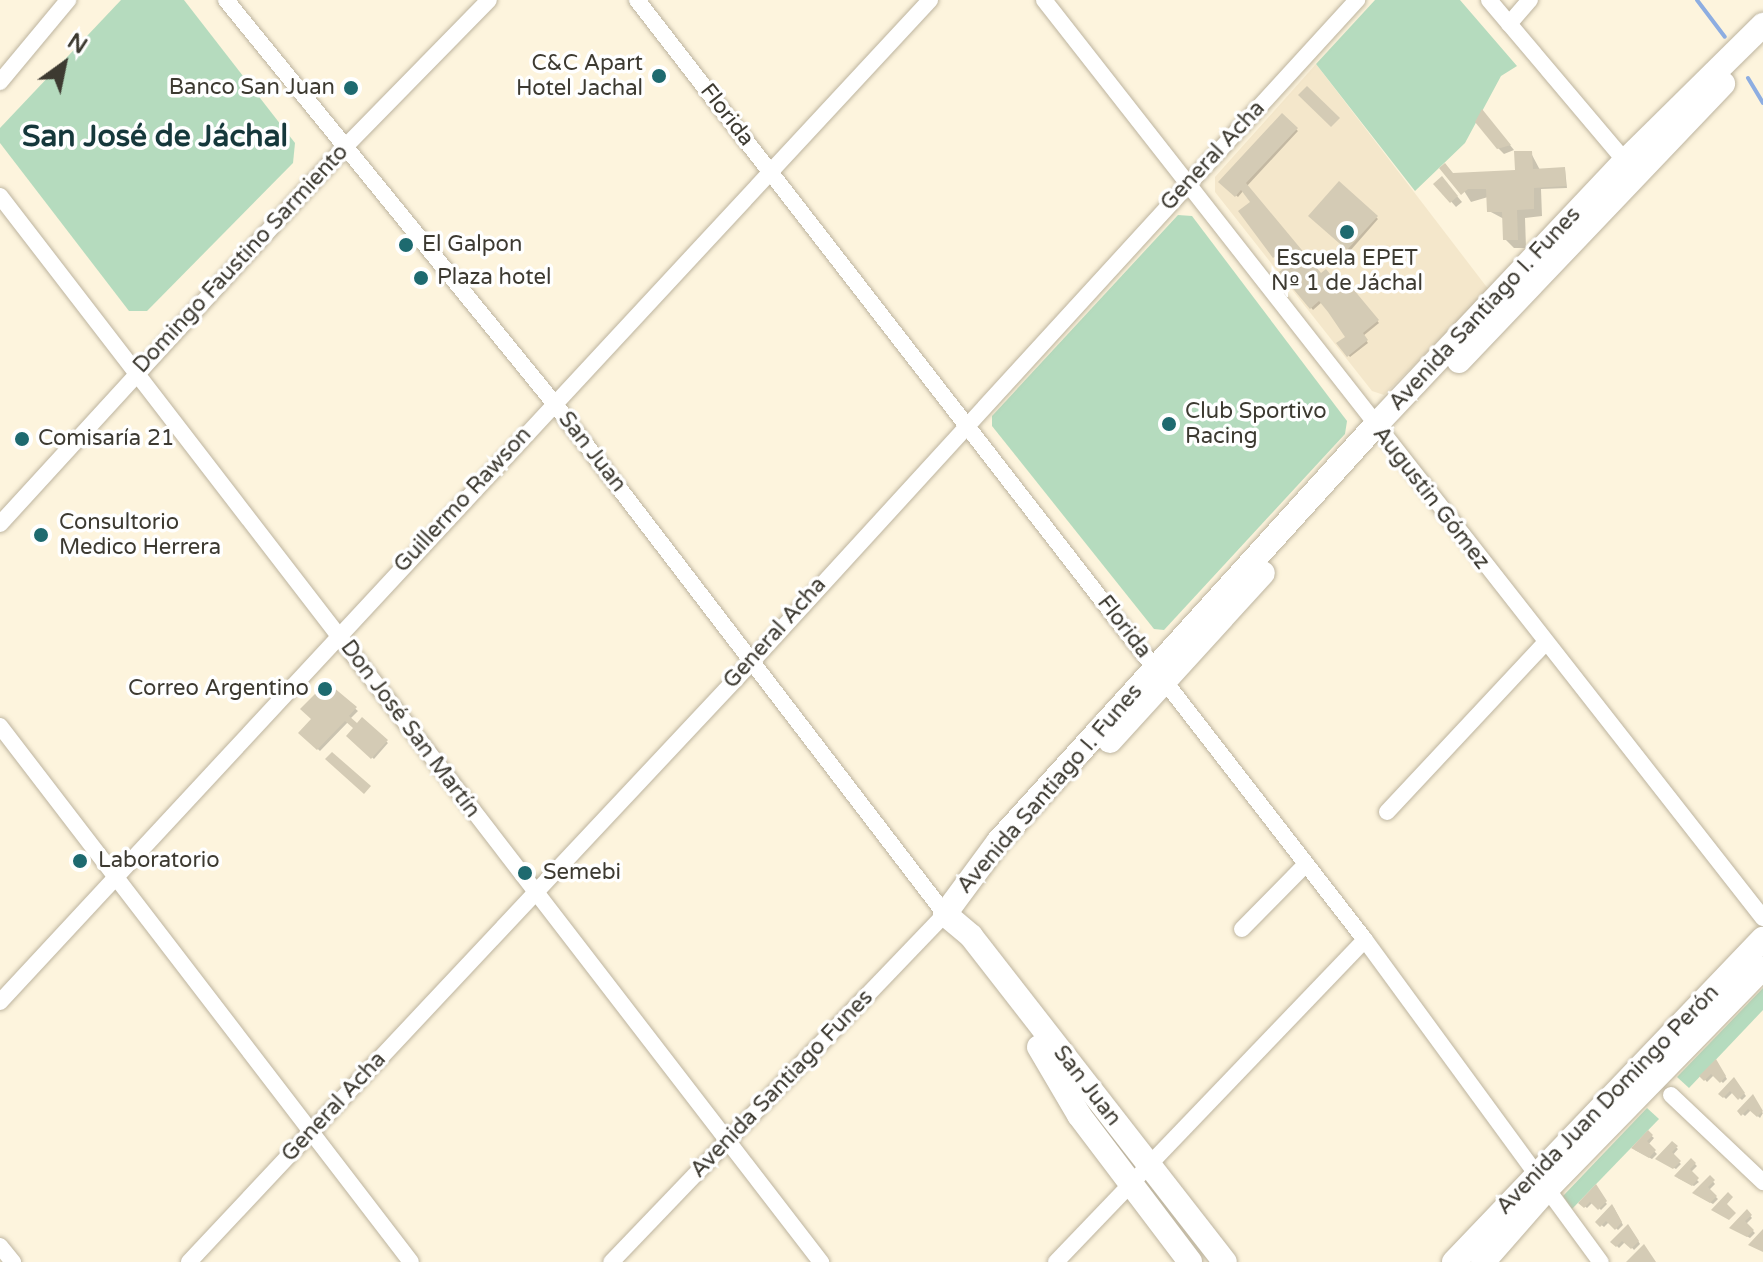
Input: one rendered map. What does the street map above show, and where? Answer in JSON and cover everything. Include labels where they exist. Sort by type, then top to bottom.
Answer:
[{"type":"main road","name":"Avenida Santiago I. Funes","points":[[948,910],[998,842],[1160,674],[1380,433],[1763,25]]},
{"type":"main road","name":"Avenida Santiago I. Funes","points":[[1631,168],[1763,47]]},
{"type":"main road","name":"San Juan","points":[[948,910],[1225,1262]]},
{"type":"main road","name":"San Juan","points":[[948,910],[1053,1065],[1079,1115],[1190,1262]]},
{"type":"main road","name":"Avenida Juan Domingo Perón","points":[[1483,1262],[1540,1182],[1763,939]]},
{"type":"main road","name":"Avenida Juan Domingo Perón","points":[[1454,1262],[1763,968]]},
{"type":"street","points":[[0,82],[68,0]]},
{"type":"street","name":"San Juan","points":[[226,0],[554,403],[948,910]]},
{"type":"street","name":"Domingo Faustino Sarmiento","points":[[0,524],[344,148],[489,0]]},
{"type":"street","name":"Florida","points":[[637,0],[1365,940],[1601,1262]]},
{"type":"street","name":"Guillermo Rawson","points":[[0,1002],[338,633],[930,0]]},
{"type":"street","name":"Augustin Gómez","points":[[1044,0],[1380,433],[1763,918]]},
{"type":"street","name":"General Acha","points":[[189,1262],[753,658],[1357,0]]},
{"type":"street","points":[[1489,0],[1631,168]]},
{"type":"street","points":[[1509,24],[1530,0]]},
{"type":"street","name":"Don José San Martín","points":[[0,196],[338,633],[532,892],[730,1137],[821,1262]]},
{"type":"street","points":[[1387,812],[1545,643]]},
{"type":"street","points":[[0,726],[411,1262]]},
{"type":"street","points":[[1242,929],[1306,864]]},
{"type":"street","name":"Avenida Santiago Funes","points":[[611,1262],[948,910]]},
{"type":"street","points":[[1056,1262],[1365,940]]},
{"type":"street","points":[[1671,1095],[1763,1182]]},
{"type":"street","points":[[0,1246],[13,1262]]},
{"type":"shaded area","name":"Escuela EPET Nº 1 de Jáchal","points":[[1316,64],[1489,290],[1384,395],[1372,391],[1215,192],[1215,177]]},
{"type":"green space","points":[[121,0],[184,0],[295,143],[293,163],[147,311],[129,311],[0,143],[0,128]]},
{"type":"green space","points":[[1375,0],[1460,0],[1517,66],[1501,76],[1465,143],[1415,191],[1316,64]]},
{"type":"green space","name":"Club Sportivo Racing","points":[[1178,215],[1192,216],[1347,421],[1345,434],[1164,630],[1154,629],[992,426],[992,416]]},
{"type":"green space","points":[[1763,988],[1763,1010],[1689,1088],[1677,1077]]},
{"type":"green space","points":[[1647,1108],[1659,1119],[1572,1209],[1563,1196]]},
{"type":"building","points":[[1307,86],[1340,118],[1331,127],[1298,95]]},
{"type":"building","points":[[1482,109],[1511,145],[1497,149],[1475,122]]},
{"type":"building","points":[[1282,113],[1298,128],[1246,183],[1321,273],[1326,269],[1343,290],[1349,284],[1379,320],[1363,333],[1368,340],[1347,357],[1336,343],[1345,337],[1328,312],[1319,301],[1310,309],[1279,272],[1289,264],[1280,253],[1273,258],[1238,211],[1250,202],[1241,190],[1235,197],[1218,182]]},
{"type":"building","points":[[1514,151],[1532,151],[1533,169],[1565,167],[1566,186],[1534,188],[1534,209],[1517,210],[1518,240],[1503,240],[1502,212],[1487,212],[1486,189],[1468,189],[1461,195],[1439,168],[1445,163],[1453,173],[1515,170]]},
{"type":"building","points":[[1442,176],[1458,196],[1450,203],[1433,184]]},
{"type":"building","points":[[1339,181],[1378,216],[1347,250],[1308,216]]},
{"type":"building","points":[[327,682],[357,707],[349,716],[357,723],[362,717],[388,740],[371,759],[346,736],[353,728],[345,721],[317,750],[298,733],[311,719],[300,709]]},
{"type":"building","points":[[332,752],[371,786],[364,794],[325,759]]},
{"type":"building","points":[[1716,1059],[1726,1076],[1720,1083],[1711,1074],[1704,1081],[1699,1076]]},
{"type":"building","points":[[1734,1077],[1745,1093],[1738,1100],[1730,1091],[1723,1098],[1718,1094]]},
{"type":"building","points":[[1753,1094],[1763,1111],[1757,1117],[1748,1109],[1741,1116],[1737,1111]]},
{"type":"building","points":[[1648,1130],[1653,1135],[1647,1141],[1656,1150],[1649,1158],[1631,1148]]},
{"type":"building","points":[[1672,1141],[1678,1146],[1672,1152],[1681,1161],[1673,1169],[1655,1159]]},
{"type":"building","points":[[1691,1158],[1696,1163],[1690,1169],[1699,1178],[1692,1186],[1674,1176]]},
{"type":"building","points":[[1710,1175],[1715,1180],[1708,1187],[1717,1196],[1710,1203],[1692,1193]]},
{"type":"building","points":[[1596,1184],[1607,1201],[1598,1210],[1590,1202],[1584,1208],[1578,1203]]},
{"type":"building","points":[[1728,1192],[1733,1197],[1727,1204],[1736,1213],[1729,1220],[1711,1210]]},
{"type":"building","points":[[1612,1204],[1622,1222],[1615,1230],[1606,1221],[1600,1227],[1595,1222]]},
{"type":"building","points":[[1747,1209],[1752,1215],[1745,1221],[1754,1230],[1747,1237],[1729,1228]]},
{"type":"building","points":[[1628,1224],[1639,1241],[1631,1249],[1622,1241],[1616,1247],[1610,1242]]},
{"type":"building","points":[[1763,1229],[1763,1252],[1748,1245]]},
{"type":"building","points":[[1644,1244],[1656,1262],[1626,1262]]},
{"type":"waterway","points":[[1697,0],[1725,37]]},
{"type":"waterway","points":[[1748,78],[1763,103]]},
{"type":"place","name":"C&C Apart Hotel Jachal","points":[[659,76]]},
{"type":"place","name":"Banco San Juan","points":[[351,88]]},
{"type":"place","name":"Escuela EPET Nº 1 de Jáchal","points":[[1347,232]]},
{"type":"place","name":"El Galpon","points":[[406,245]]},
{"type":"place","name":"Plaza hotel","points":[[421,278]]},
{"type":"place","name":"Club Sportivo Racing","points":[[1169,424]]},
{"type":"place","name":"Comisaría 21","points":[[22,439]]},
{"type":"place","name":"Consultorio Medico Herrera","points":[[41,535]]},
{"type":"place","name":"Correo Argentino","points":[[325,689]]},
{"type":"place","name":"Laboratorio","points":[[80,861]]},
{"type":"place","name":"Semebi","points":[[525,873]]},
{"type":"district","name":"San José de Jáchal","points":[[155,137]]}]
